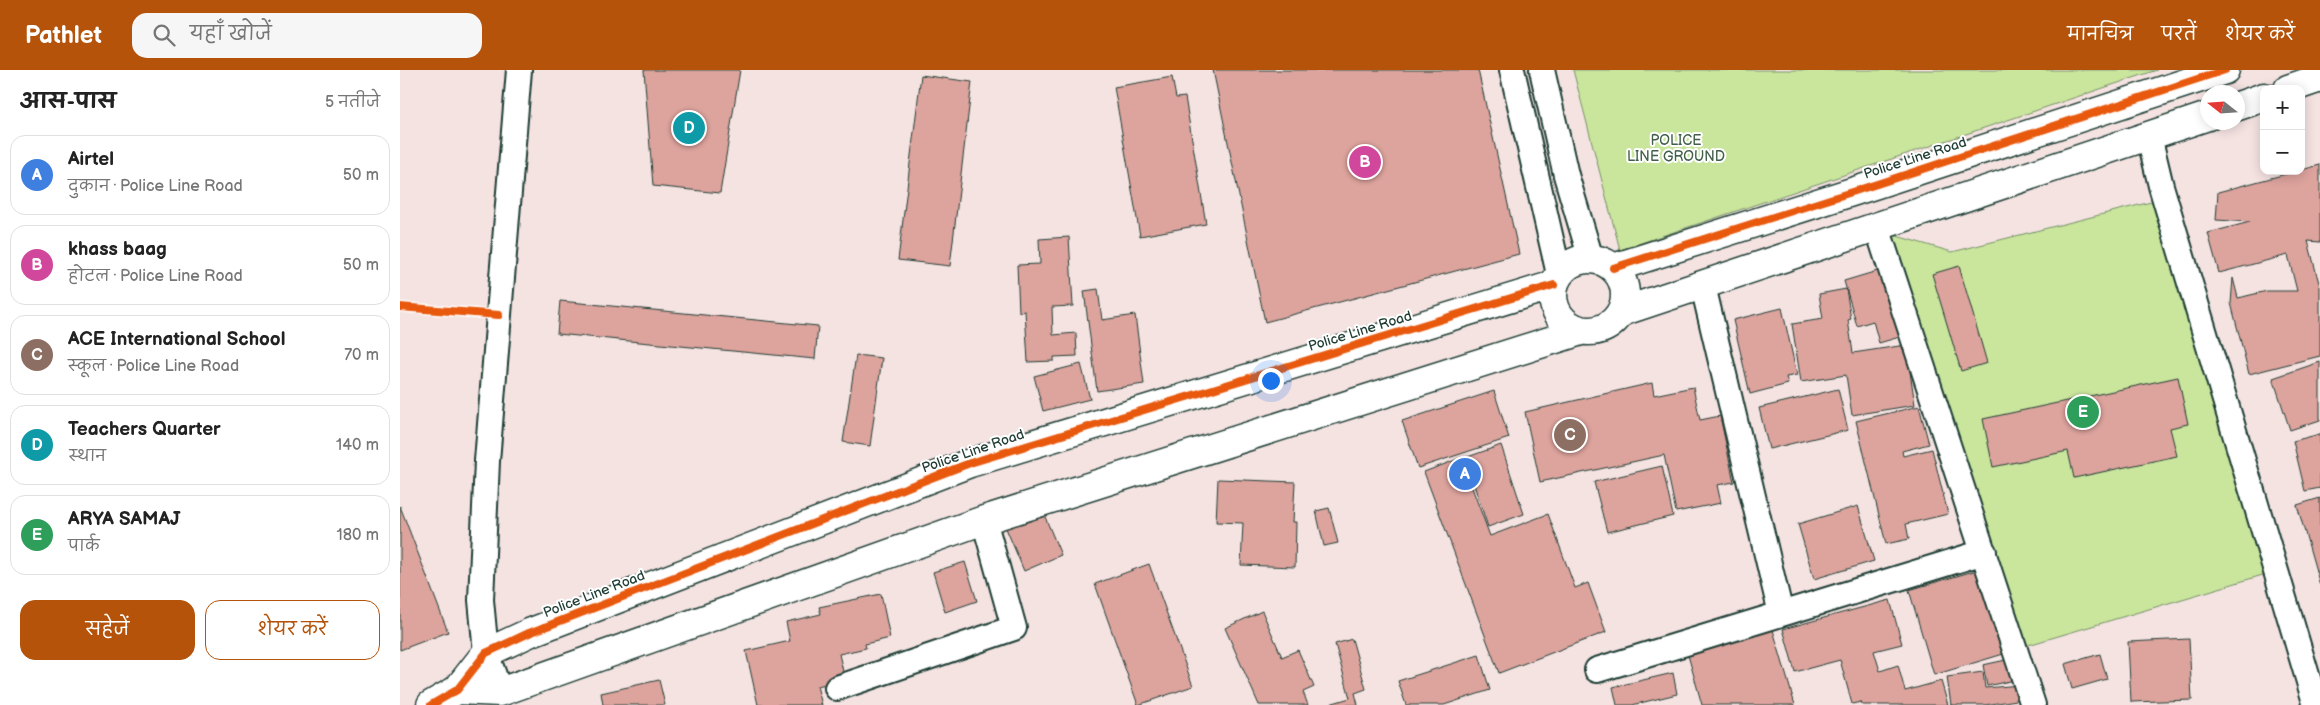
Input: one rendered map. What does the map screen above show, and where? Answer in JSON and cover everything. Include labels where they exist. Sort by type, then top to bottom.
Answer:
[{"type":"street","points":[[500,692],[486,653],[481,600],[487,461],[519,70]]},
{"type":"street","points":[[1512,70],[1556,279],[1552,297],[1555,308],[1561,319],[1570,327],[1581,331],[1593,332],[1604,329],[1614,322],[1621,312],[1624,288],[1620,277],[1602,263],[1566,175],[1542,70]]},
{"type":"street","name":"Police Line Road","points":[[1602,263],[1877,184],[2225,70]]},
{"type":"street","points":[[2300,85],[2320,78]]},
{"type":"street","points":[[2245,104],[2260,98]]},
{"type":"street","points":[[1621,312],[2200,119]]},
{"type":"street","points":[[2149,136],[2164,196],[2313,702]]},
{"type":"street","points":[[1877,227],[2033,705]]},
{"type":"street","points":[[1556,279],[1568,266],[1579,260],[1602,263]]},
{"type":"street","name":"Police Line Road","points":[[431,705],[457,690],[486,653],[529,633],[970,463],[1556,279]]},
{"type":"street","points":[[1703,286],[1781,614]]},
{"type":"street","points":[[457,690],[500,692],[984,520],[1581,331]]},
{"type":"street","points":[[837,688],[1014,628],[984,520]]},
{"type":"street","points":[[1597,670],[1984,552]]},
{"type":"green space","name":"POLICE LINE GROUND","points":[[1573,70],[2157,70],[1620,250]]},
{"type":"green space","points":[[2159,200],[2276,571],[2015,649],[1883,232],[1952,252]]},
{"type":"building","points":[[644,70],[740,70],[720,193],[653,186]]},
{"type":"building","points":[[1213,70],[1478,70],[1519,254],[1265,322]]},
{"type":"building","points":[[921,75],[972,82],[950,266],[898,260]]},
{"type":"building","points":[[1172,77],[1176,98],[1185,97],[1206,224],[1140,236],[1114,87]]},
{"type":"building","points":[[2320,165],[2320,242],[2308,241],[2320,287],[2320,356],[2249,374],[2231,303],[2233,278],[2238,298],[2267,291],[2297,291],[2288,255],[2219,273],[2208,233],[2250,222],[2216,220],[2218,192],[2282,175],[2305,175],[2305,169]]},
{"type":"building","points":[[1069,237],[1073,306],[1052,307],[1053,335],[1076,333],[1077,356],[1054,357],[1054,361],[1028,362],[1025,311],[1019,312],[1017,265],[1040,264],[1039,239]]},
{"type":"building","points":[[1959,266],[1987,363],[1961,371],[1932,274]]},
{"type":"building","points":[[1884,269],[1903,336],[1879,343],[1873,321],[1857,326],[1844,281]]},
{"type":"building","points":[[1098,289],[1102,320],[1135,315],[1144,384],[1097,391],[1084,291]]},
{"type":"building","points":[[1846,289],[1851,319],[1848,320],[1853,353],[1906,345],[1915,405],[1852,415],[1846,375],[1801,382],[1792,324],[1823,319],[1819,294]]},
{"type":"building","points":[[560,301],[818,326],[815,359],[557,334]]},
{"type":"building","points":[[1782,308],[1797,375],[1786,377],[1788,384],[1750,394],[1733,320]]},
{"type":"building","points":[[856,355],[882,358],[870,446],[843,442]]},
{"type":"building","points":[[2320,362],[2320,420],[2290,430],[2273,378]]},
{"type":"building","points":[[1081,364],[1090,399],[1043,411],[1034,376]]},
{"type":"building","points":[[2178,377],[2188,424],[2170,428],[2177,456],[2074,478],[2068,451],[1993,467],[1983,419]]},
{"type":"building","points":[[1652,383],[1654,395],[1693,387],[1700,420],[1720,416],[1734,482],[1717,485],[1721,503],[1676,512],[1664,455],[1540,482],[1525,412]]},
{"type":"building","points":[[1838,389],[1848,430],[1769,449],[1759,408]]},
{"type":"building","points":[[1494,391],[1509,438],[1418,468],[1402,421]]},
{"type":"building","points":[[1919,406],[1929,444],[1902,451],[1903,456],[1932,449],[1948,514],[1906,524],[1909,539],[1886,544],[1856,421]]},
{"type":"building","points":[[2320,434],[2320,488],[2305,491],[2293,441]]},
{"type":"building","points":[[1501,445],[1524,514],[1488,527],[1465,458]]},
{"type":"building","points":[[1461,458],[1490,536],[1548,514],[1575,588],[1588,583],[1606,632],[1499,673],[1424,472]]},
{"type":"building","points":[[1662,466],[1673,516],[1607,532],[1594,482]]},
{"type":"building","points":[[1218,479],[1295,482],[1293,522],[1296,522],[1295,567],[1241,565],[1243,523],[1216,522]]},
{"type":"building","points":[[2320,498],[2320,585],[2297,505]]},
{"type":"building","points":[[1040,505],[1061,555],[1024,571],[1003,521]]},
{"type":"building","points":[[400,506],[448,632],[400,650]]},
{"type":"building","points":[[1858,506],[1874,561],[1814,579],[1798,524]]},
{"type":"building","points":[[1329,508],[1338,543],[1324,546],[1316,511]]},
{"type":"building","points":[[965,562],[977,601],[945,612],[933,572]]},
{"type":"building","points":[[1149,564],[1193,686],[1138,705],[1095,584]]},
{"type":"building","points":[[1984,568],[2010,652],[1934,675],[1909,590]]},
{"type":"building","points":[[881,594],[890,638],[865,644],[866,648],[839,654],[845,680],[817,686],[822,705],[758,705],[746,651],[790,641],[786,622],[821,614],[819,607]]},
{"type":"building","points":[[1890,600],[1902,644],[1874,651],[1880,671],[1898,665],[1905,691],[1941,681],[1948,705],[1862,705],[1861,702],[1852,704],[1840,660],[1795,672],[1783,629]]},
{"type":"building","points":[[1262,611],[1282,657],[1298,650],[1314,687],[1303,692],[1308,705],[1259,705],[1225,628]]},
{"type":"building","points":[[1773,630],[1795,705],[1702,705],[1688,655]]},
{"type":"building","points":[[1352,639],[1366,689],[1355,693],[1358,705],[1326,705],[1350,698],[1335,644]]},
{"type":"building","points":[[2189,639],[2192,700],[2131,702],[2128,642]]},
{"type":"building","points":[[2100,654],[2107,679],[2072,689],[2065,664]]},
{"type":"building","points":[[1479,655],[1490,690],[1444,705],[1406,705],[1398,681]]},
{"type":"building","points":[[2015,658],[2019,679],[1987,686],[1983,665]]},
{"type":"building","points":[[1983,672],[1985,688],[2021,685],[2023,699],[1985,705],[1951,705],[1947,677]]},
{"type":"building","points":[[1673,673],[1677,694],[1632,705],[1617,705],[1613,687]]},
{"type":"building","points":[[659,680],[665,705],[603,705],[601,693]]},
{"type":"cycle path","points":[[1613,268],[2225,70]]},
{"type":"cycle path","points":[[431,705],[457,690],[486,653],[529,633],[970,463],[1554,285]]},
{"type":"cycle path","points":[[400,307],[499,315]]},
{"type":"place","name":"Teachers Quarter","points":[[689,128]]},
{"type":"place","name":"khass baag","points":[[1365,162]]},
{"type":"place","name":"ARYA SAMAJ","points":[[2083,412]]},
{"type":"place","name":"ACE International School","points":[[1570,435]]},
{"type":"place","name":"Airtel","points":[[1465,474]]}]
